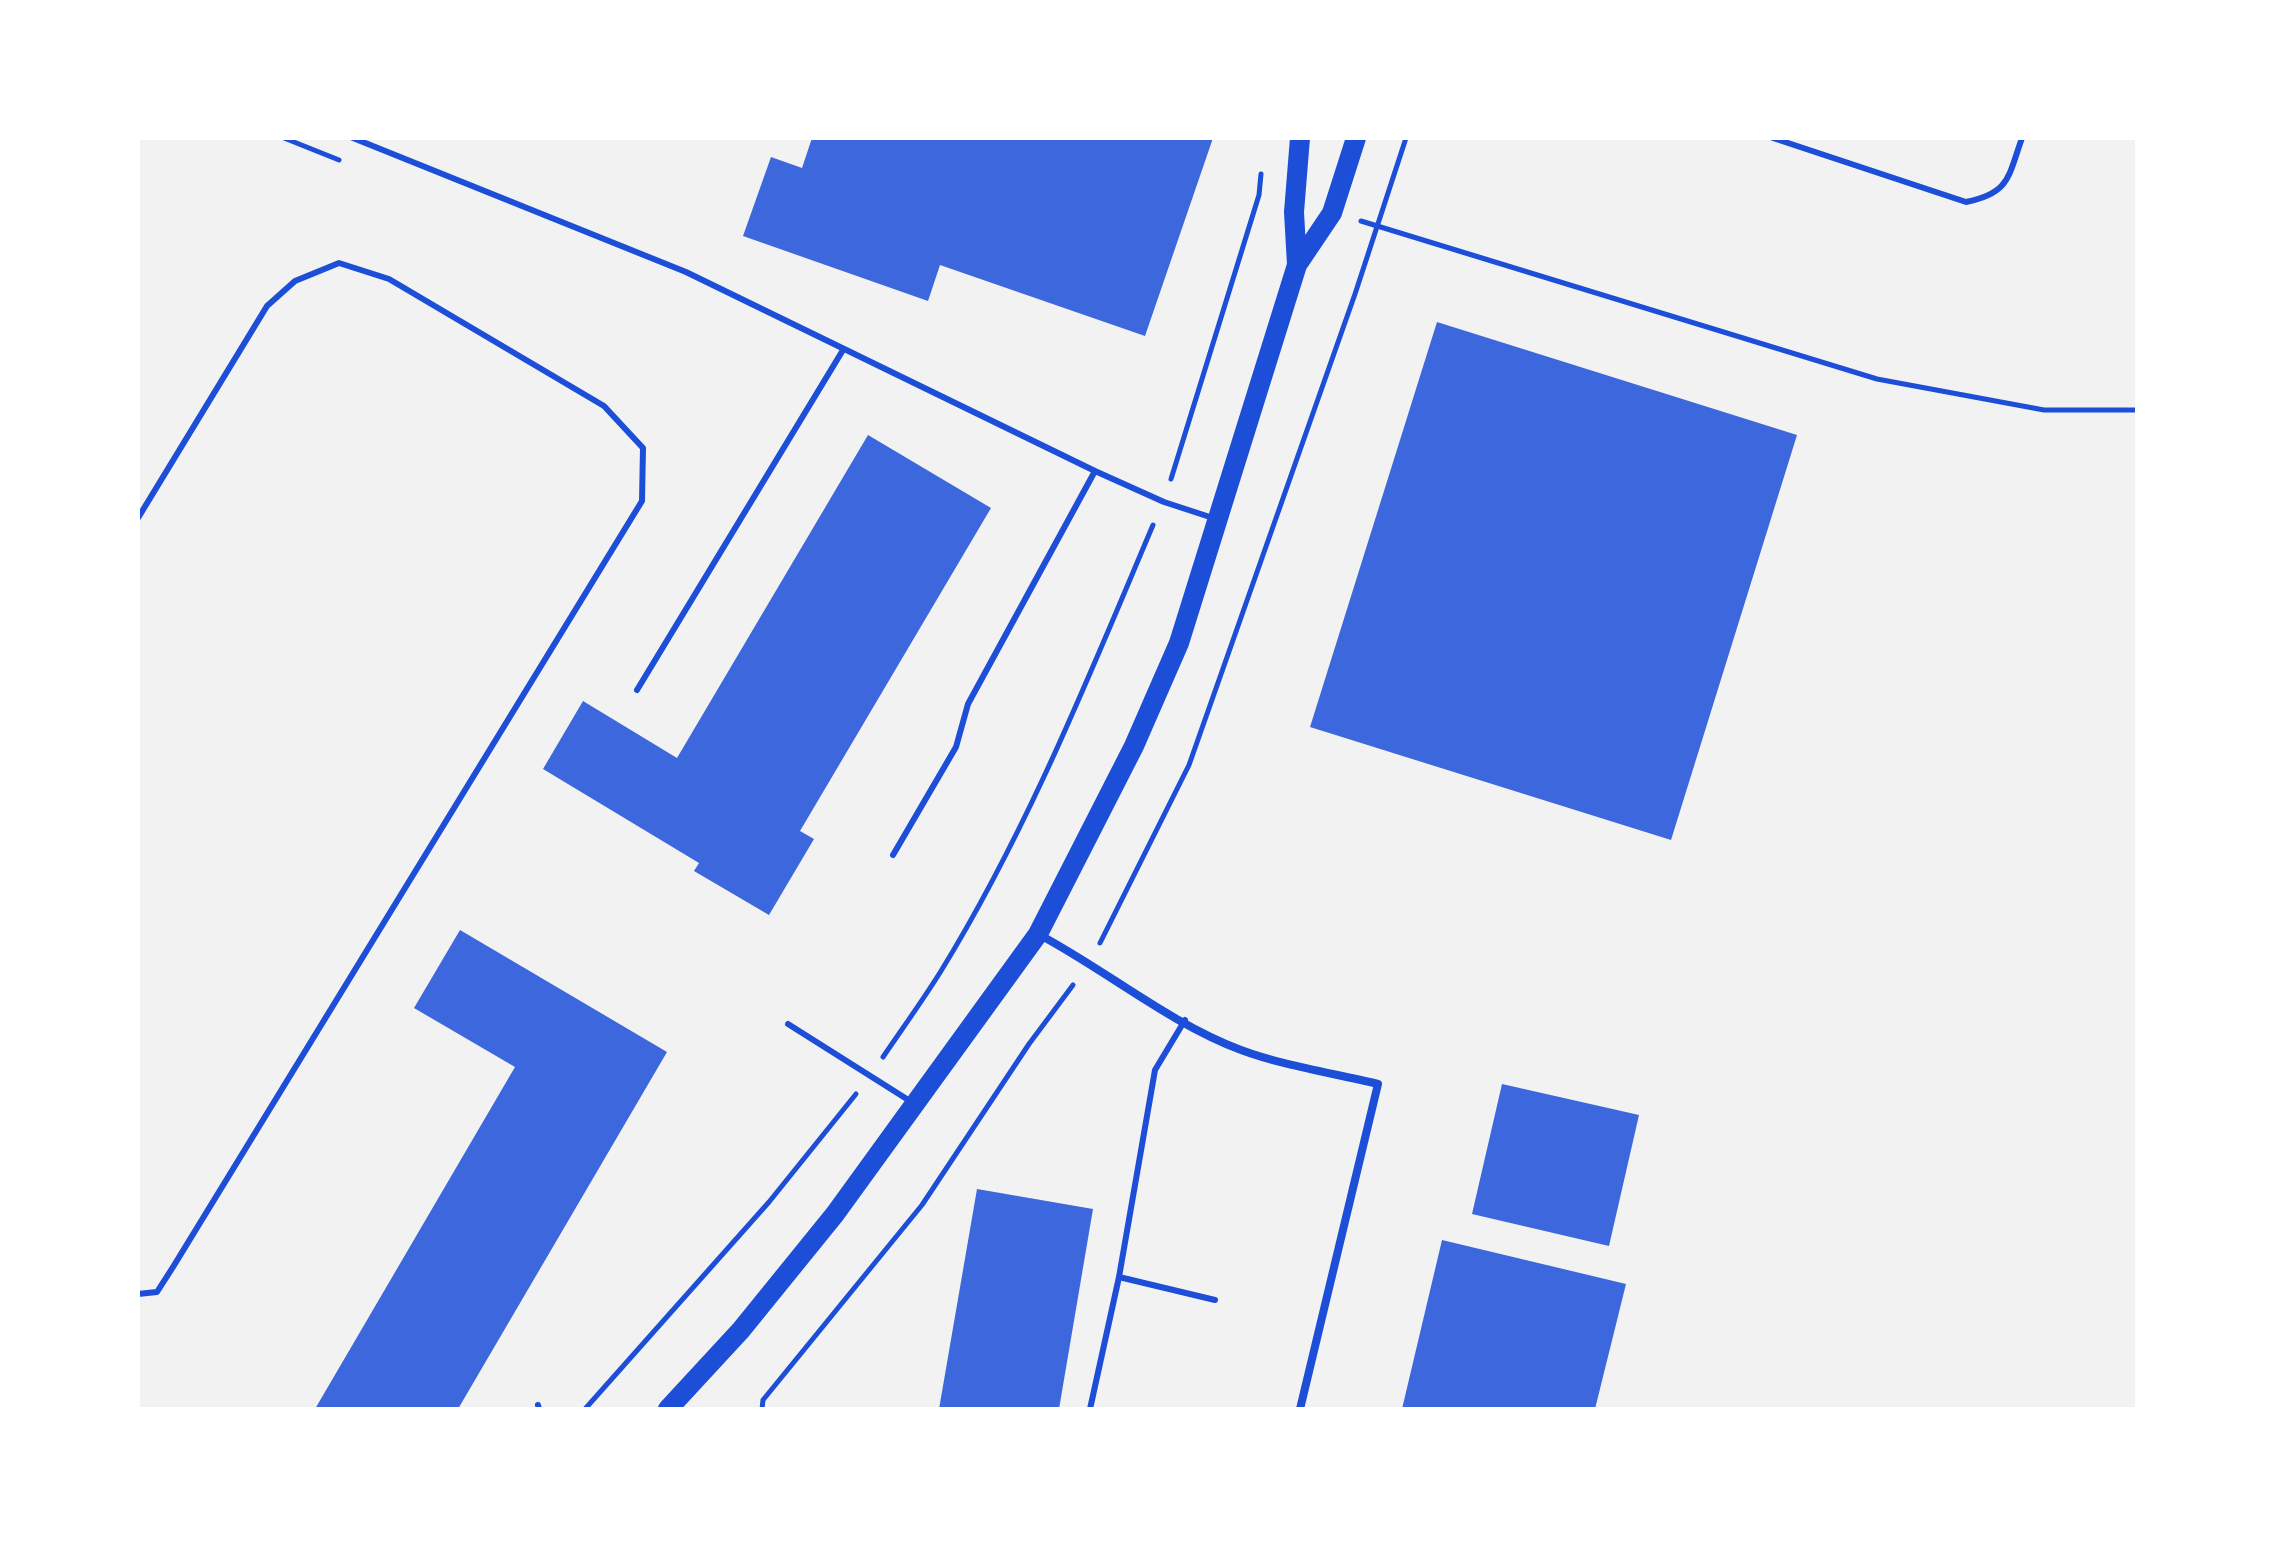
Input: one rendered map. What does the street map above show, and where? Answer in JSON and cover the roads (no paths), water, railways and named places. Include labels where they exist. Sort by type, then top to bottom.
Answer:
[{"type":"main road","points":[[1297,265],[1294,212],[1300,138]]},
{"type":"main road","points":[[676,1407],[741,1330],[917,1105],[1038,934],[1134,746],[1179,643],[1220,520],[1297,265],[1332,213],[1356,138]]},
{"type":"street","points":[[1038,934],[1090,961],[1133,992],[1240,1049],[1378,1084],[1300,1409]]},
{"type":"lane","points":[[353,138],[686,272],[1095,471],[1164,502],[1220,520]]},
{"type":"lane","points":[[1773,138],[1966,202],[1988,197],[2005,187],[2022,138]]},
{"type":"lane","points":[[138,518],[267,306],[295,281],[339,263],[389,279],[604,406],[643,448],[642,501],[173,1267],[157,1292],[138,1294]]},
{"type":"lane","points":[[637,690],[843,350]]},
{"type":"lane","points":[[893,855],[956,747],[968,704],[1095,471]]},
{"type":"lane","points":[[1090,1409],[1119,1277],[1155,1070],[1185,1020]]},
{"type":"lane","points":[[788,1024],[917,1105]]},
{"type":"lane","points":[[1119,1277],[1215,1300]]}]
